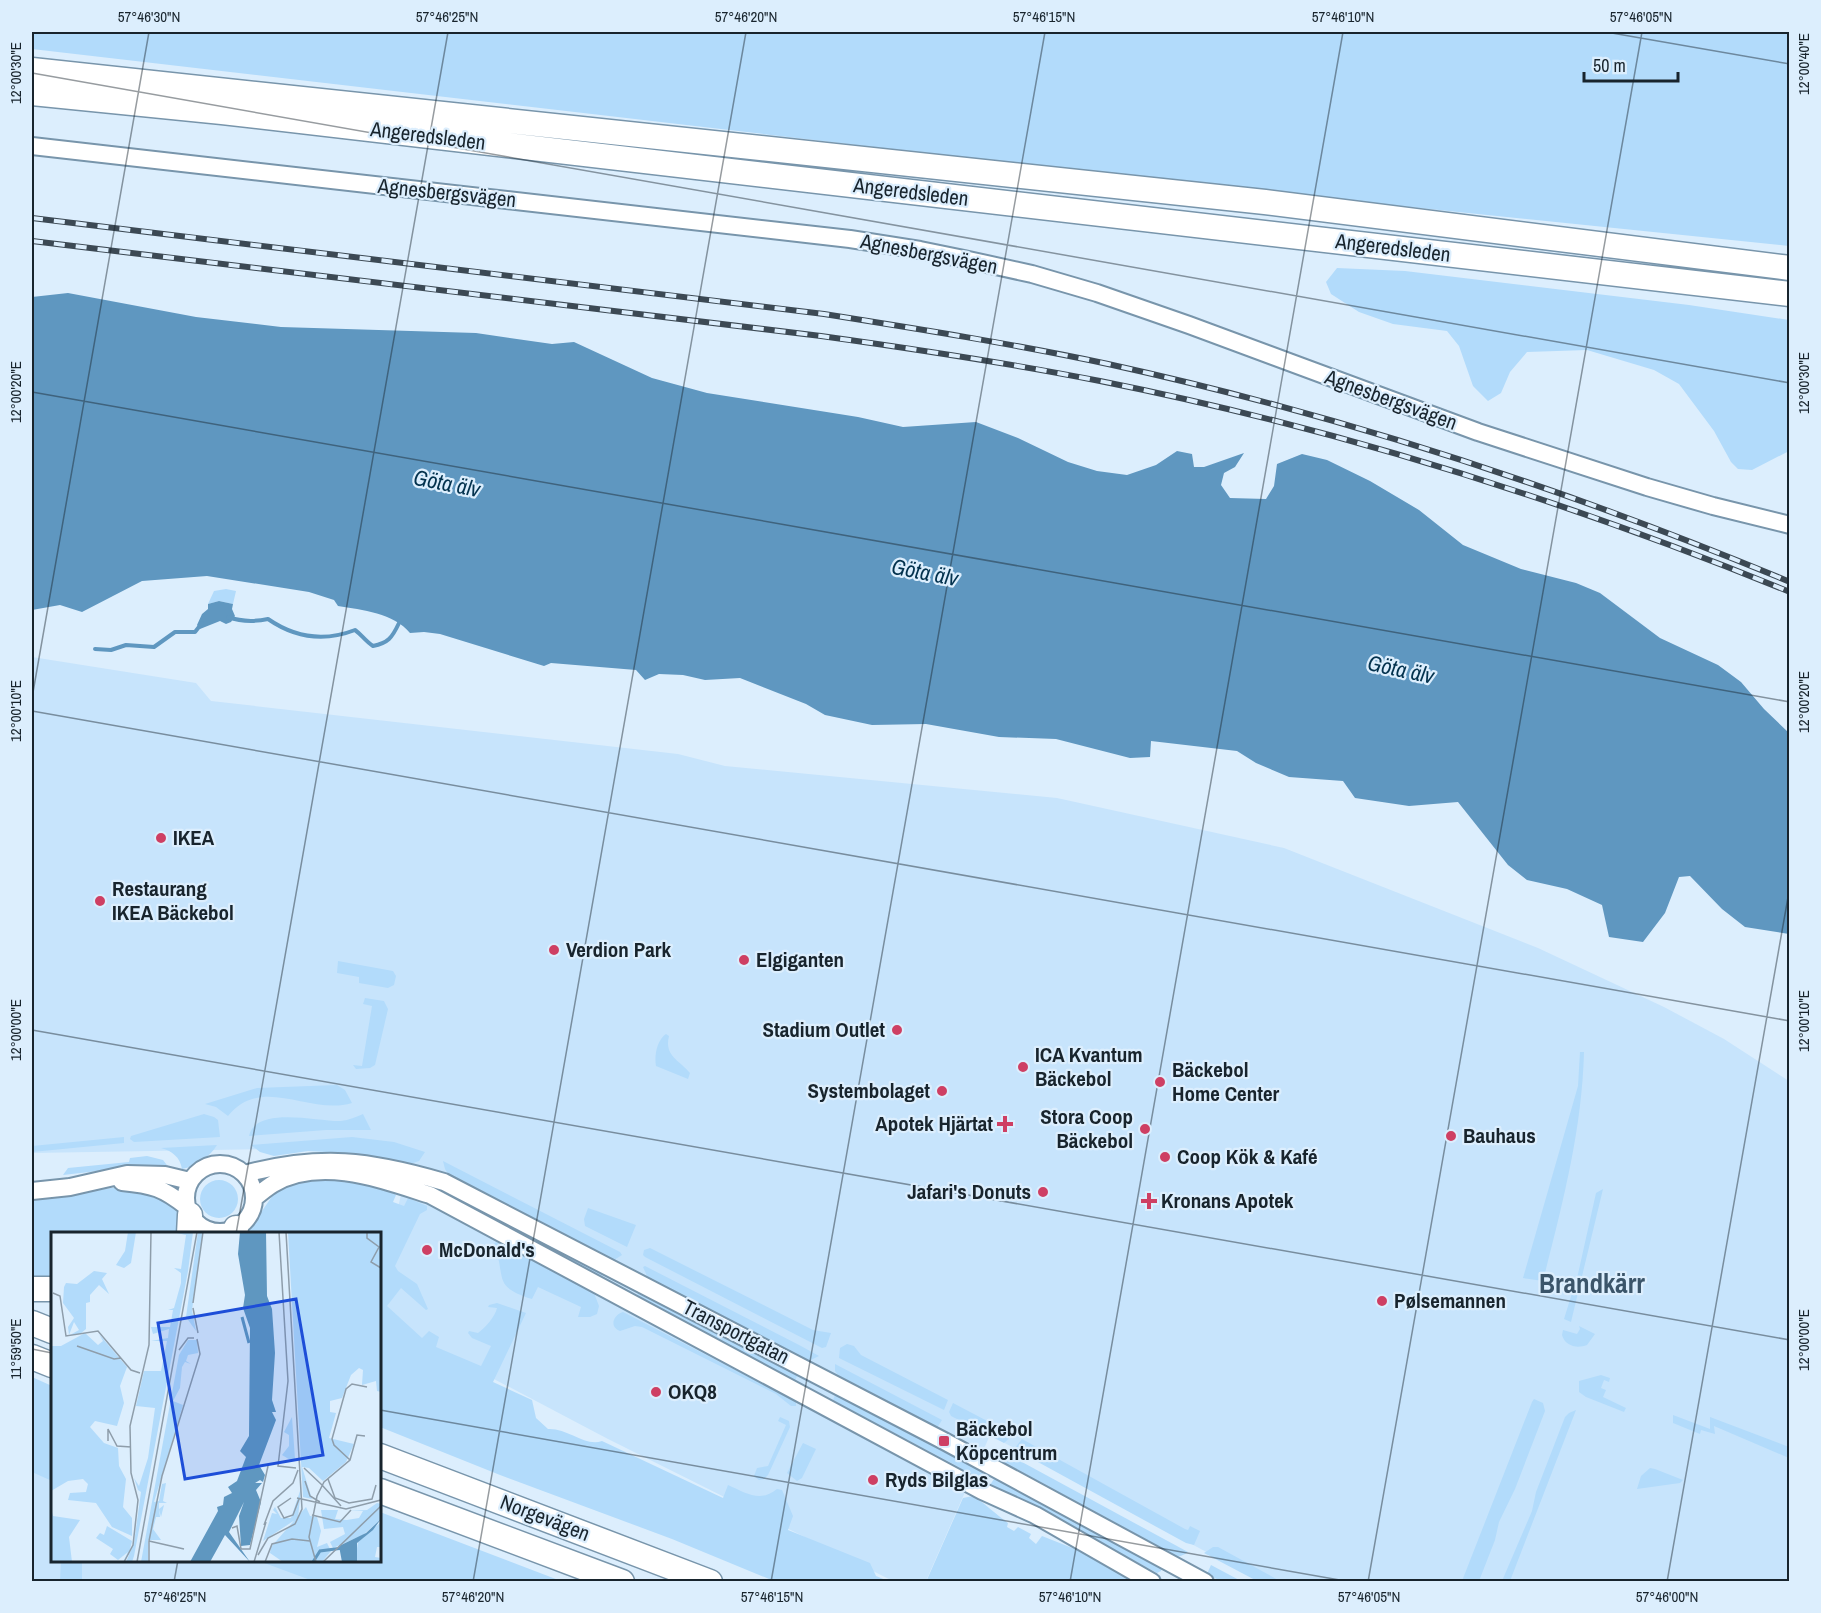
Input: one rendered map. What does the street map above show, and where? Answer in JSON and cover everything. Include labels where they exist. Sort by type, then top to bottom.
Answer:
[{"type":"highway","name":"Angeredsleden","points":[[32,70],[1265,202],[1790,268]]},
{"type":"highway","name":"Angeredsleden","points":[[32,93],[246,114],[1790,294]]},
{"type":"highway","points":[[1594,242],[1634,239],[1790,252]]},
{"type":"highway","points":[[32,1289],[51,1289]]},
{"type":"highway","points":[[32,1323],[51,1331]]},
{"type":"highway","points":[[32,1357],[51,1365]]},
{"type":"highway","name":"Norgevägen","points":[[382,1456],[710,1581]]},
{"type":"highway","name":"Norgevägen","points":[[381,1491],[622,1581]]},
{"type":"street","name":"Agnesbergsvägen","points":[[32,146],[850,239],[964,259],[1032,274],[1097,293],[1478,432],[1647,487],[1790,525]]},
{"type":"street","name":"Transportgatan","points":[[244,1174],[279,1165],[329,1161],[398,1169],[444,1182],[914,1425],[1205,1581]]},
{"type":"street","points":[[189,1219],[186,1194],[190,1181],[199,1171],[216,1164],[229,1165],[244,1174],[252,1185],[254,1198]]},
{"type":"street","name":"Transportgatan","points":[[103,1180],[152,1186],[163,1190],[189,1219],[212,1231],[224,1232],[235,1231],[247,1219],[254,1198],[273,1184],[291,1176],[328,1172],[350,1173],[430,1195],[972,1485],[1035,1515],[1152,1581]]},
{"type":"street","name":"Transportgatan","points":[[32,1191],[128,1174],[165,1175],[190,1181]]},
{"type":"shaded area","points":[[32,32],[1789,32],[1789,246],[1236,189],[32,49]]},
{"type":"shaded area","points":[[1337,268],[1405,271],[1689,305],[1789,320],[1789,451],[1752,470],[1738,469],[1731,462],[1714,431],[1679,384],[1654,370],[1587,350],[1527,352],[1510,372],[1501,393],[1488,401],[1473,386],[1459,346],[1447,331],[1393,324],[1359,312],[1331,294],[1326,282]]},
{"type":"shaded area","points":[[226,589],[236,591],[233,604],[219,601],[208,604],[214,591]]},
{"type":"shaded area","points":[[32,657],[196,683],[211,701],[678,754],[725,766],[1057,798],[1284,848],[1538,948],[1664,1007],[1724,1039],[1789,1081],[1789,1581],[1260,1581],[990,1435],[926,1581],[893,1581],[608,1439],[381,1320],[381,1282],[411,1151],[266,1149],[32,1153]]},
{"type":"shaded area","points":[[338,961],[393,971],[396,976],[394,985],[388,988],[359,983],[359,977],[337,973]]},
{"type":"shaded area","points":[[365,998],[384,1001],[388,1009],[375,1065],[370,1068],[356,1069],[353,1065],[362,1066],[372,1006],[363,1004]]},
{"type":"shaded area","points":[[666,1034],[669,1036],[668,1043],[671,1053],[690,1073],[688,1079],[656,1066],[657,1048],[660,1040]]},
{"type":"shaded area","points":[[1580,1052],[1584,1052],[1575,1139],[1543,1281],[1523,1278],[1578,1086]]},
{"type":"shaded area","points":[[337,1085],[345,1090],[352,1103],[336,1106],[271,1097],[256,1098],[241,1104],[228,1116],[216,1107],[205,1104],[257,1088]]},
{"type":"shaded area","points":[[204,1114],[218,1120],[220,1137],[134,1142],[130,1139],[131,1136]]},
{"type":"shaded area","points":[[363,1114],[371,1130],[326,1130],[249,1136],[254,1126],[275,1118],[341,1121]]},
{"type":"shaded area","points":[[124,1137],[124,1143],[32,1152],[32,1146]]},
{"type":"shaded area","points":[[352,1137],[394,1142],[425,1152],[419,1161],[410,1164],[374,1157],[326,1152],[308,1151],[274,1156],[260,1152],[251,1145]]},
{"type":"shaded area","points":[[217,1145],[202,1161],[182,1169],[175,1155],[161,1148]]},
{"type":"shaded area","points":[[147,1156],[163,1160],[170,1169],[133,1167],[63,1175],[68,1168],[129,1162],[130,1158]]},
{"type":"shaded area","points":[[443,1161],[622,1255],[611,1262],[558,1230],[451,1178]]},
{"type":"shaded area","points":[[314,1178],[344,1179],[391,1191],[396,1195],[393,1202],[404,1206],[408,1198],[427,1206],[427,1210],[420,1214],[395,1266],[398,1271],[417,1284],[428,1309],[426,1310],[401,1288],[387,1306],[422,1338],[429,1331],[439,1337],[436,1347],[481,1366],[491,1346],[472,1338],[468,1333],[469,1331],[478,1333],[489,1322],[497,1308],[488,1307],[489,1305],[497,1303],[526,1313],[493,1382],[532,1400],[536,1418],[548,1429],[562,1431],[589,1442],[602,1441],[723,1498],[728,1485],[759,1496],[777,1489],[782,1490],[793,1516],[788,1530],[870,1563],[876,1576],[888,1581],[774,1581],[672,1539],[500,1475],[381,1427],[381,1232],[247,1232],[273,1195],[293,1183]]},
{"type":"shaded area","points":[[219,1180],[232,1186],[238,1199],[232,1212],[219,1218],[206,1212],[200,1199],[206,1186]]},
{"type":"shaded area","points":[[111,1188],[139,1191],[160,1197],[176,1207],[180,1214],[180,1232],[51,1232],[51,1283],[32,1281],[32,1199]]},
{"type":"shaded area","points":[[1603,1189],[1571,1322],[1564,1319],[1578,1274],[1596,1193]]},
{"type":"shaded area","points":[[455,1196],[604,1273],[600,1279],[452,1203]]},
{"type":"shaded area","points":[[588,1208],[636,1225],[627,1247],[585,1226],[584,1219]]},
{"type":"shaded area","points":[[496,1242],[594,1293],[599,1306],[597,1314],[590,1317],[578,1317],[581,1307],[538,1287],[532,1299],[511,1290],[505,1285],[503,1279],[494,1244]]},
{"type":"shaded area","points":[[650,1248],[813,1330],[831,1333],[826,1347],[822,1348],[645,1257],[644,1250]]},
{"type":"shaded area","points":[[643,1267],[819,1356],[807,1362],[654,1283],[647,1276]]},
{"type":"shaded area","points":[[639,1291],[799,1373],[795,1380],[790,1379],[640,1301],[636,1298]]},
{"type":"shaded area","points":[[623,1312],[796,1401],[796,1406],[791,1406],[776,1394],[642,1327],[635,1326],[620,1331],[613,1324],[617,1316]]},
{"type":"shaded area","points":[[1579,1326],[1595,1334],[1587,1345],[1572,1346],[1564,1339],[1563,1330],[1577,1334]]},
{"type":"shaded area","points":[[847,1344],[854,1346],[861,1355],[948,1400],[944,1410],[839,1358],[840,1348]]},
{"type":"shaded area","points":[[835,1364],[942,1420],[937,1428],[840,1378],[835,1371]]},
{"type":"shaded area","points":[[1601,1375],[1610,1378],[1609,1382],[1604,1380],[1601,1388],[1606,1390],[1603,1397],[1626,1408],[1624,1412],[1579,1392],[1579,1381]]},
{"type":"shaded area","points":[[32,1377],[51,1386],[51,1481],[32,1472]]},
{"type":"shaded area","points":[[836,1393],[940,1446],[986,1474],[980,1485],[959,1467],[836,1402],[833,1400]]},
{"type":"shaded area","points":[[1534,1399],[1543,1403],[1545,1411],[1515,1489],[1499,1522],[1495,1540],[1479,1581],[1462,1581],[1532,1402]]},
{"type":"shaded area","points":[[953,1403],[1013,1435],[1004,1443],[951,1416],[949,1412]]},
{"type":"shaded area","points":[[1576,1410],[1510,1581],[1502,1581],[1532,1511],[1536,1492],[1565,1417]]},
{"type":"shaded area","points":[[1673,1415],[1710,1429],[1710,1417],[1789,1447],[1789,1458],[1714,1426],[1715,1434],[1701,1430],[1700,1434],[1673,1423]]},
{"type":"shaded area","points":[[780,1417],[789,1421],[790,1427],[768,1475],[759,1480],[754,1476],[757,1468],[768,1466],[786,1425],[778,1421]]},
{"type":"shaded area","points":[[1022,1439],[1185,1529],[1188,1530],[1190,1526],[1200,1531],[1194,1545],[1186,1543],[1014,1449]]},
{"type":"shaded area","points":[[803,1443],[816,1449],[802,1478],[797,1481],[787,1473]]},
{"type":"shaded area","points":[[1007,1454],[1188,1552],[1179,1557],[1161,1553],[1152,1548],[1151,1542],[1001,1461]]},
{"type":"shaded area","points":[[32,1463],[51,1470],[51,1562],[285,1562],[331,1581],[32,1581]]},
{"type":"shaded area","points":[[1650,1468],[1683,1480],[1680,1483],[1637,1489],[1641,1476]]},
{"type":"shaded area","points":[[994,1479],[1017,1489],[1162,1567],[1161,1571],[1157,1573],[1015,1496],[988,1488]]},
{"type":"shaded area","points":[[973,1496],[1008,1523],[1007,1527],[1014,1531],[1018,1527],[1031,1534],[1029,1538],[1036,1544],[1042,1536],[1090,1555],[1139,1582],[926,1582],[963,1498]]},
{"type":"shaded area","points":[[381,1512],[561,1581],[313,1581],[262,1562],[381,1562]]},
{"type":"shaded area","points":[[1213,1547],[1218,1547],[1280,1581],[1257,1581],[1204,1553]]},
{"type":"shaded area","points":[[61,1562],[82,1562],[82,1581],[60,1581]]},
{"type":"shaded area","points":[[1211,1565],[1241,1581],[1211,1577],[1207,1574]]},
{"type":"water","name":"Göta älv","points":[[68,293],[196,317],[281,327],[476,333],[552,344],[574,342],[652,378],[707,393],[858,417],[903,427],[976,422],[1018,438],[1068,462],[1097,471],[1127,475],[1156,465],[1177,451],[1192,454],[1194,467],[1204,467],[1244,453],[1235,467],[1224,473],[1221,485],[1230,498],[1266,499],[1274,486],[1277,464],[1302,454],[1327,460],[1370,481],[1419,510],[1463,545],[1521,569],[1576,583],[1600,593],[1660,638],[1718,665],[1741,682],[1789,733],[1789,934],[1745,927],[1722,909],[1690,876],[1679,877],[1665,913],[1643,942],[1609,937],[1602,905],[1567,889],[1527,880],[1508,865],[1458,802],[1409,806],[1355,798],[1343,781],[1289,777],[1256,763],[1237,751],[1151,741],[1150,757],[1130,758],[1056,739],[999,737],[926,724],[872,725],[825,715],[806,704],[740,678],[705,680],[683,675],[659,674],[645,680],[636,670],[551,663],[544,666],[440,634],[410,633],[387,617],[338,606],[334,600],[309,592],[207,576],[142,581],[82,612],[60,605],[32,610],[32,297]]},
{"type":"water","points":[[219,601],[233,604],[232,609],[235,616],[231,622],[226,624],[220,621],[200,629],[197,625],[202,614],[208,609],[208,604]]},
{"type":"waterway","points":[[228,617],[248,621],[268,619],[288,630],[310,636],[332,636],[355,630],[373,646],[389,639],[399,623]]},
{"type":"waterway","points":[[95,649],[111,650],[126,645],[154,647],[175,632],[195,632],[202,623]]},
{"type":"railway","points":[[32,218],[824,314],[1002,343],[1108,364],[1282,407],[1453,458],[1623,516],[1790,582]]},
{"type":"railway","points":[[32,241],[821,336],[1031,368],[1100,381],[1276,421],[1450,470],[1621,527],[1790,592]]},
{"type":"place","name":"IKEA","points":[[161,838]]},
{"type":"place","name":"Restaurang IKEA Bäckebol","points":[[100,901]]},
{"type":"place","name":"Verdion Park","points":[[554,950]]},
{"type":"place","name":"Elgiganten","points":[[744,960]]},
{"type":"place","name":"Stadium Outlet","points":[[897,1030]]},
{"type":"place","name":"ICA Kvantum Bäckebol","points":[[1023,1067]]},
{"type":"place","name":"Bäckebol Home Center","points":[[1160,1082]]},
{"type":"place","name":"Systembolaget","points":[[942,1091]]},
{"type":"place","name":"Apotek Hjärtat","points":[[1005,1124]]},
{"type":"place","name":"Stora Coop Bäckebol","points":[[1145,1129]]},
{"type":"place","name":"Bauhaus","points":[[1451,1136]]},
{"type":"place","name":"Coop Kök & Kafé","points":[[1165,1157]]},
{"type":"place","name":"Jafari's Donuts","points":[[1043,1192]]},
{"type":"place","name":"Kronans Apotek","points":[[1149,1201]]},
{"type":"place","name":"McDonald's","points":[[427,1250]]},
{"type":"place","name":"Pølsemannen","points":[[1382,1301]]},
{"type":"place","name":"OKQ8","points":[[656,1392]]},
{"type":"place","name":"Bäckebol Köpcentrum","points":[[944,1441]]},
{"type":"place","name":"Ryds Bilglas","points":[[873,1480]]},
{"type":"district","name":"Brandkärr","points":[[1592,1284]]}]
